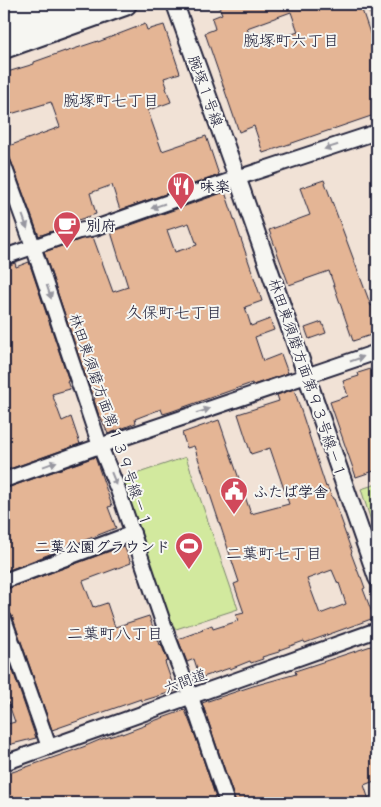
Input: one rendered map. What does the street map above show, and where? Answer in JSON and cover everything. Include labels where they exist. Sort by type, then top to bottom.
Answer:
[{"type":"highway","points":[[4,14],[33,4]]},
{"type":"highway","points":[[4,32],[86,4]]},
{"type":"highway","points":[[4,47],[125,4]]},
{"type":"street","name":"腕塚１号線","points":[[175,4],[238,178]]},
{"type":"street","points":[[4,257],[377,132]]},
{"type":"street","name":"林田東須磨方面第１３９号線－１","points":[[4,166],[100,446],[118,490],[168,637],[191,697],[226,803]]},
{"type":"street","name":"林田東須磨方面第９３号線－１","points":[[238,178],[377,578]]},
{"type":"street","points":[[4,480],[377,352]]},
{"type":"street","points":[[4,581],[133,533]]},
{"type":"street","points":[[4,619],[49,747]]},
{"type":"street","name":"六間道","points":[[4,763],[377,630]]},
{"type":"green space","points":[[186,457],[238,609],[173,630],[121,479]]},
{"type":"green space","points":[[377,484],[377,537],[376,537],[361,489]]},
{"type":"building","points":[[218,4],[360,4],[377,54],[377,114],[263,153],[254,126],[239,132],[205,33],[215,29],[212,18],[222,14]],"holes":[[[291,12],[298,32],[254,47],[247,28]]]},
{"type":"building","points":[[145,24],[147,30],[164,25],[180,73],[164,78],[171,102],[148,111],[162,151],[206,136],[219,175],[120,210],[112,185],[90,193],[96,214],[39,236],[6,147],[60,127],[51,102],[4,116],[4,73],[34,64],[34,62],[65,51],[98,42]]},
{"type":"building","points":[[324,180],[371,306],[377,303],[377,333],[353,341],[329,271],[289,285],[269,230],[310,215],[300,188]]},
{"type":"building","points":[[225,192],[262,301],[245,307],[251,326],[270,319],[274,330],[255,337],[263,361],[281,354],[288,373],[253,385],[252,383],[163,414],[161,409],[135,419],[136,423],[108,434],[99,416],[95,399],[85,375],[44,252],[81,239],[93,237],[113,292],[128,287],[111,232]],"holes":[[[189,223],[197,245],[175,252],[167,230]]]},
{"type":"building","points":[[29,262],[69,381],[67,381],[70,389],[52,394],[62,421],[71,417],[80,444],[4,471],[4,267],[15,263],[16,267]]},
{"type":"building","points":[[322,322],[326,333],[309,339],[305,328]]},
{"type":"building","points":[[377,367],[377,470],[356,477],[330,402],[348,396],[343,381],[359,376],[358,373]]},
{"type":"building","points":[[294,389],[326,487],[334,499],[374,618],[305,643],[304,641],[279,650],[279,652],[262,657],[263,659],[251,663],[250,661],[200,678],[194,659],[187,662],[178,639],[212,625],[213,629],[238,621],[236,615],[244,613],[234,584],[239,582],[194,446],[187,448],[182,433],[219,420],[251,514],[289,504],[270,448],[251,454],[238,414],[279,401],[277,395]],"holes":[[[332,570],[346,604],[320,614],[307,579]]]},
{"type":"building","points":[[95,457],[112,506],[108,507],[116,528],[4,572],[4,489]]},
{"type":"building","points":[[124,546],[131,563],[83,581],[93,607],[107,603],[115,627],[149,616],[157,639],[168,661],[165,662],[175,691],[142,701],[141,699],[52,730],[12,616],[4,610],[4,590]]},
{"type":"building","points":[[377,644],[377,780],[364,785],[370,803],[236,803],[202,703],[296,674],[295,671]]},
{"type":"building","points":[[4,645],[36,738],[4,746],[4,725],[15,722],[8,702],[4,704]]},
{"type":"building","points":[[185,710],[216,798],[200,803],[4,803],[4,775]]},
{"type":"tunnel","points":[[370,4],[377,24]]},
{"type":"place","name":"味楽","points":[[181,210]]},
{"type":"place","name":"別府","points":[[67,249]]},
{"type":"place","name":"ふたば学舎","points":[[234,515]]},
{"type":"place","name":"二葉公園グラウンド","points":[[189,570]]},
{"type":"district","name":"腕塚町六丁目","points":[[291,40]]},
{"type":"district","name":"腕塚町七丁目","points":[[111,100]]},
{"type":"district","name":"久保町七丁目","points":[[174,312]]},
{"type":"district","name":"二葉町七丁目","points":[[274,553]]},
{"type":"district","name":"二葉町八丁目","points":[[115,633]]}]
